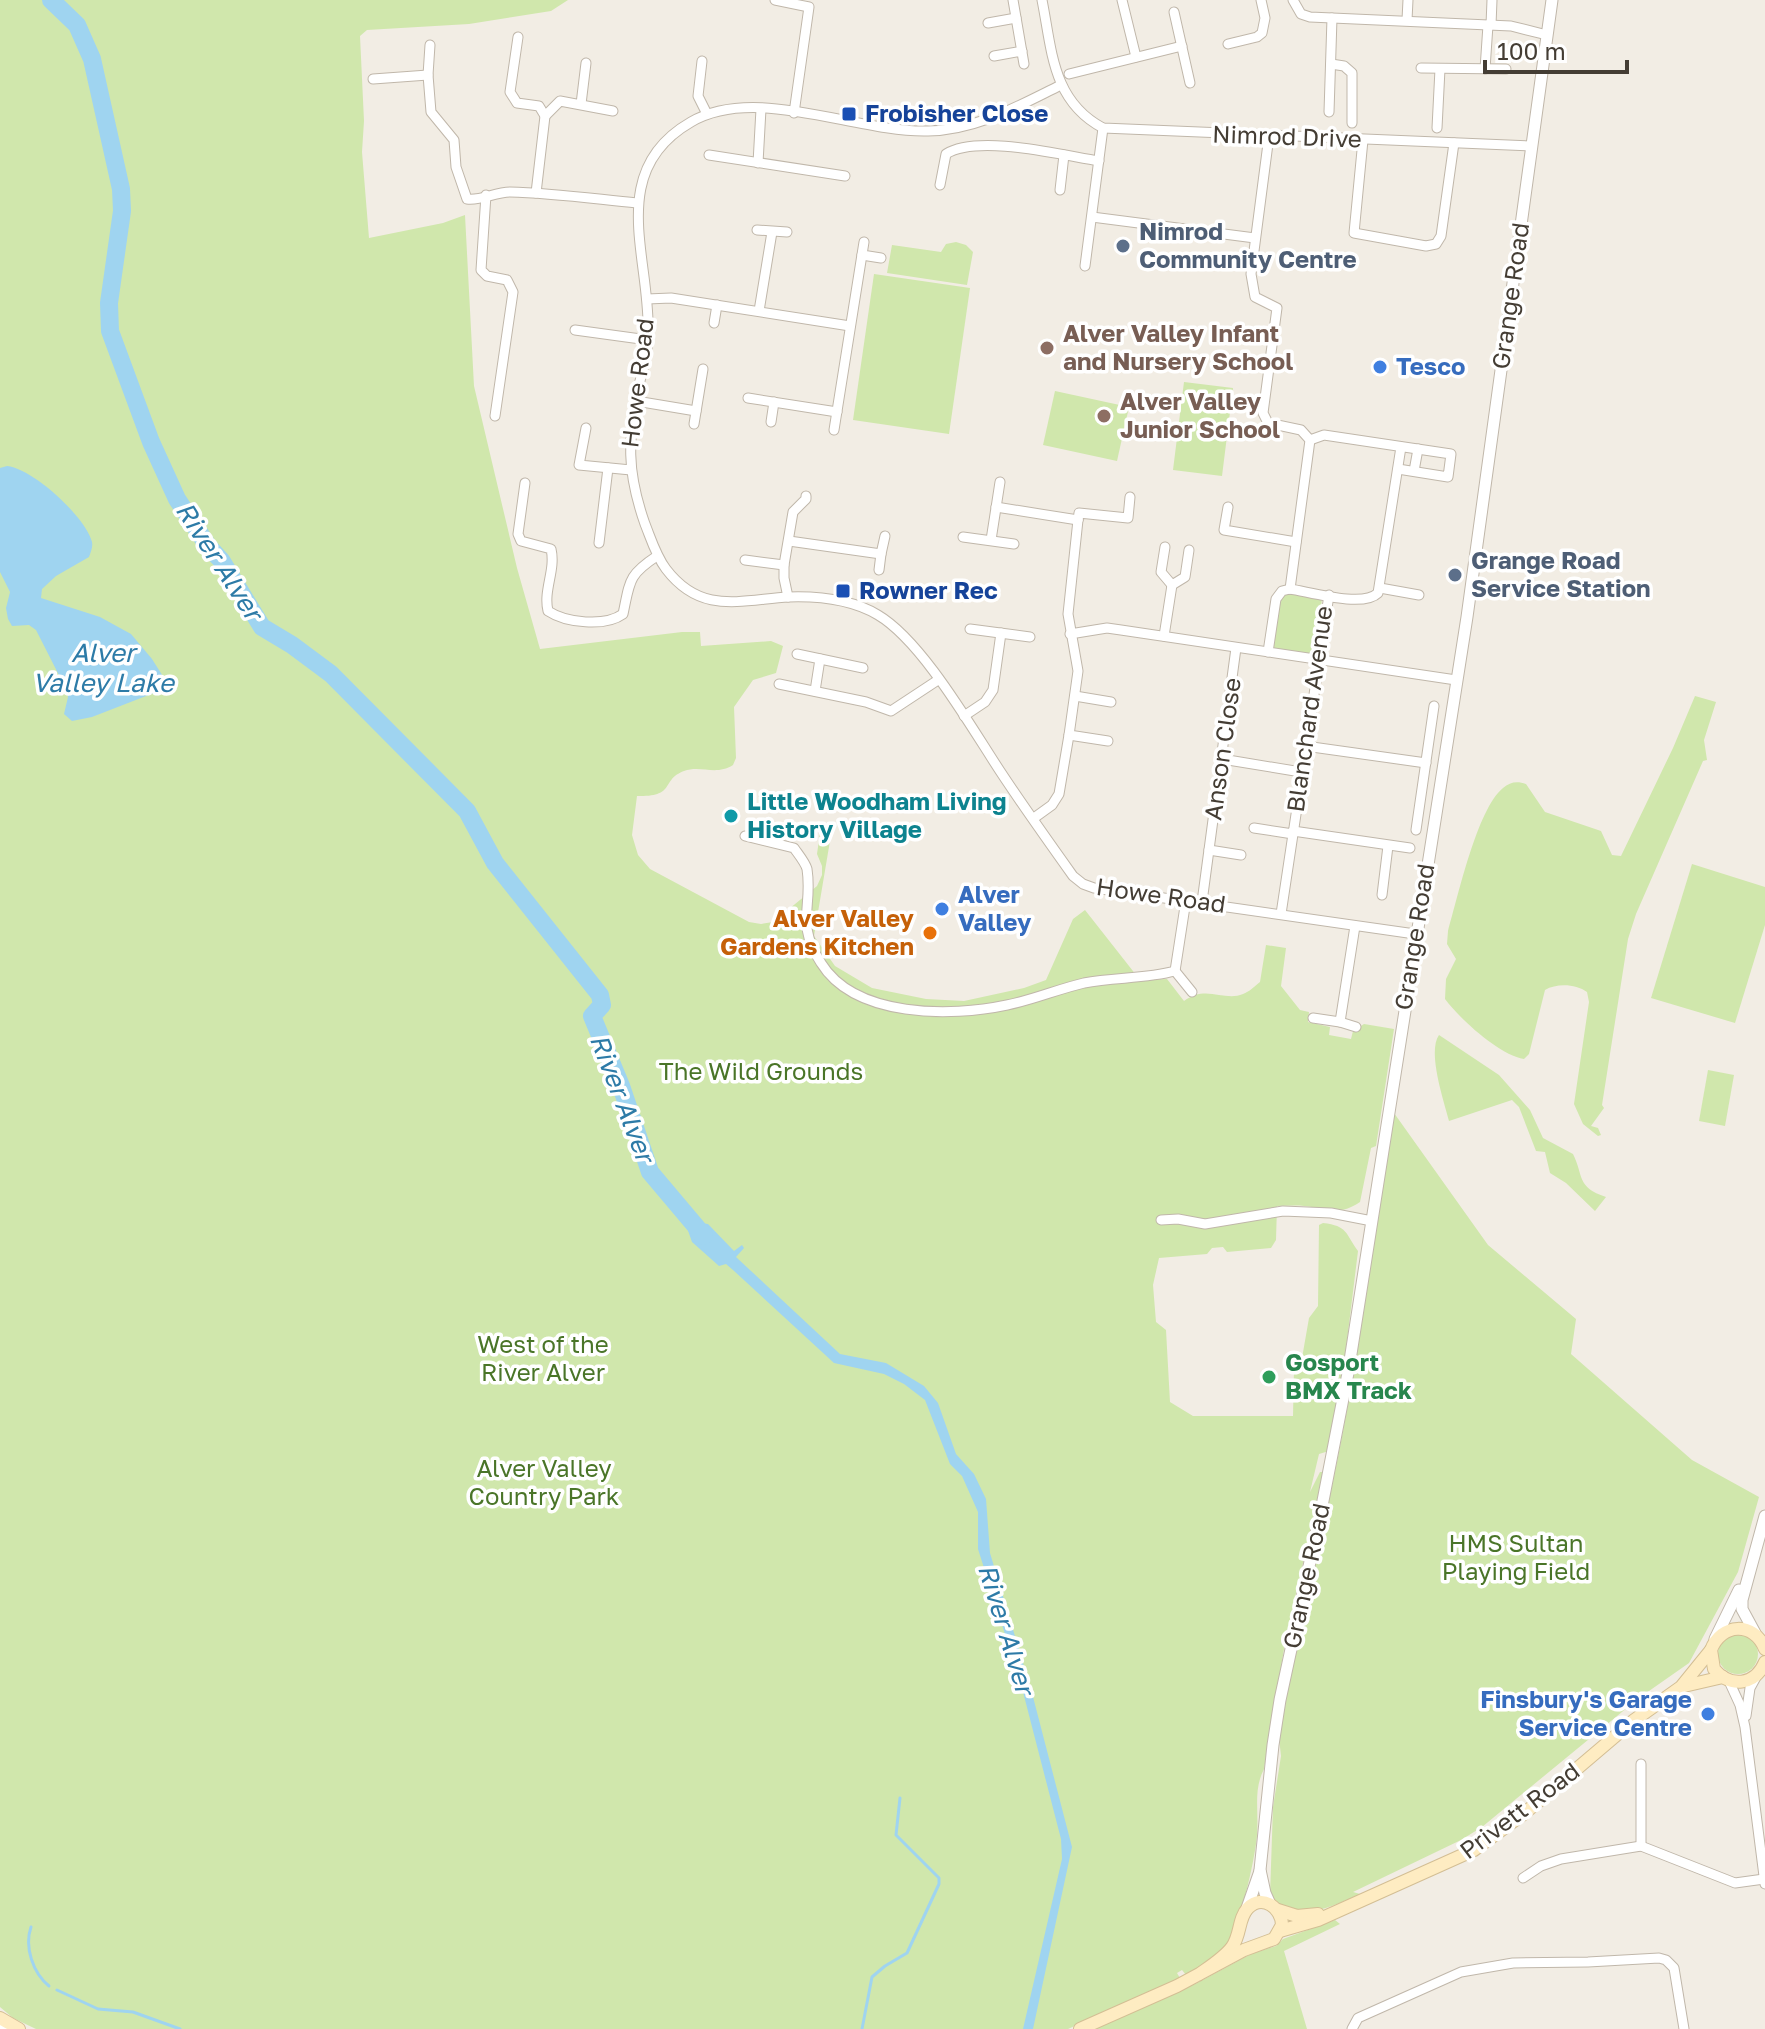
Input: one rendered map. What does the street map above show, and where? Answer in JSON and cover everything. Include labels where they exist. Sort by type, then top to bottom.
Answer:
[{"type":"main road","points":[[1726,1679],[1714,1669],[1713,1646],[1729,1629],[1747,1629],[1762,1641]]},
{"type":"main road","name":"Privett Road","points":[[1280,1931],[1343,1910],[1474,1850],[1526,1812],[1633,1721],[1681,1687],[1713,1646]]},
{"type":"main road","name":"Privett Road","points":[[1681,1687],[1726,1679],[1738,1683],[1762,1669]]},
{"type":"main road","points":[[1080,2029],[1198,1975],[1261,1943],[1274,1939],[1280,1931],[1282,1918],[1274,1907],[1260,1902],[1246,1911],[1230,1951],[1198,1975]]},
{"type":"main road","name":"Privett Road","points":[[1274,1907],[1297,1916],[1343,1910]]},
{"type":"main road","points":[[1242,1926],[1249,1938],[1261,1943]]},
{"type":"main road","points":[[0,2018],[19,2029]]},
{"type":"street","points":[[775,0],[810,4],[794,113]]},
{"type":"street","points":[[1013,0],[1024,64]]},
{"type":"street","points":[[1042,0],[1061,85],[1076,109],[1103,128],[1085,266]]},
{"type":"street","points":[[1122,0],[1136,57]]},
{"type":"street","points":[[1228,44],[1262,33],[1265,18],[1261,0]]},
{"type":"street","points":[[1293,0],[1301,14],[1310,17],[1511,26],[1547,35]]},
{"type":"street","points":[[1407,20],[1408,0]]},
{"type":"street","points":[[1485,69],[1492,0]]},
{"type":"street","name":"Grange Road","points":[[1246,1911],[1260,1870],[1264,1814],[1280,1700],[1339,1424],[1372,1221],[1456,680],[1552,0]]},
{"type":"street","points":[[1174,12],[1190,83]]},
{"type":"street","points":[[988,23],[1016,18]]},
{"type":"street","points":[[1329,112],[1332,18]]},
{"type":"street","points":[[518,37],[510,92],[517,103],[539,106],[545,116],[536,193]]},
{"type":"street","points":[[430,45],[428,75],[431,112],[454,140],[456,167],[467,199],[475,200],[502,192],[637,203]]},
{"type":"street","points":[[1069,74],[1182,46]]},
{"type":"street","points":[[994,56],[1022,51]]},
{"type":"street","points":[[702,61],[698,96],[707,114]]},
{"type":"street","points":[[581,104],[586,63]]},
{"type":"street","points":[[1331,64],[1344,66],[1352,73],[1352,123]]},
{"type":"street","points":[[1421,68],[1506,69]]},
{"type":"street","points":[[1437,128],[1440,69]]},
{"type":"street","points":[[373,79],[428,75]]},
{"type":"street","name":"Howe Road","points":[[1061,85],[997,117],[945,130],[901,131],[794,113],[734,109],[707,114],[674,134],[659,149],[642,181],[637,203],[648,340],[629,459],[636,498],[657,556],[678,583],[707,599],[747,603],[788,597],[843,601],[879,616],[906,638],[938,680],[1073,876],[1083,884],[1415,934]]},
{"type":"street","points":[[545,116],[560,101],[613,111]]},
{"type":"street","points":[[758,163],[761,109]]},
{"type":"street","name":"Nimrod Drive","points":[[1103,128],[1532,146]]},
{"type":"street","points":[[1269,136],[1251,274],[1255,297],[1277,308],[1263,408],[1265,419],[1274,425],[1301,430],[1310,440],[1324,435],[1451,454],[1448,477],[1398,469]]},
{"type":"street","points":[[1363,140],[1354,233],[1431,246],[1441,236],[1454,143]]},
{"type":"street","points":[[940,185],[946,154],[960,148],[994,145],[1099,161]]},
{"type":"street","points":[[709,155],[845,176]]},
{"type":"street","points":[[1060,190],[1064,155]]},
{"type":"street","points":[[486,195],[481,270],[487,276],[507,280],[513,292],[495,416]]},
{"type":"street","points":[[1092,217],[1255,238]]},
{"type":"street","points":[[757,230],[787,232]]},
{"type":"street","points":[[759,311],[772,232]]},
{"type":"street","points":[[834,430],[864,242]]},
{"type":"street","points":[[862,255],[881,258]]},
{"type":"street","points":[[647,299],[671,298],[850,326]]},
{"type":"street","points":[[714,323],[717,305]]},
{"type":"street","points":[[575,330],[648,340]]},
{"type":"street","points":[[694,424],[703,369]]},
{"type":"street","points":[[748,398],[837,412]]},
{"type":"street","points":[[636,401],[696,411]]},
{"type":"street","points":[[771,422],[774,402]]},
{"type":"street","points":[[586,428],[579,465],[631,470]]},
{"type":"street","name":"Blanchard Avenue","points":[[1281,914],[1329,595],[1290,589],[1310,440]]},
{"type":"street","points":[[1329,595],[1365,600],[1374,597],[1380,588],[1401,447]]},
{"type":"street","points":[[1414,471],[1418,449]]},
{"type":"street","points":[[599,543],[608,468]]},
{"type":"street","points":[[991,540],[1000,482]]},
{"type":"street","points":[[525,483],[518,534],[521,541],[551,549],[553,557],[546,602],[548,611],[557,617],[605,622],[623,614],[636,570],[657,556]]},
{"type":"street","points":[[788,597],[784,565],[793,512],[806,496]]},
{"type":"street","points":[[1034,818],[1052,805],[1059,794],[1075,696],[1078,671],[1068,614],[1079,513],[1128,518],[1130,497]]},
{"type":"street","points":[[996,507],[1078,520]]},
{"type":"street","points":[[1228,507],[1224,530],[1296,542]]},
{"type":"street","points":[[879,570],[885,536]]},
{"type":"street","points":[[963,537],[1014,544]]},
{"type":"street","points":[[789,541],[881,554]]},
{"type":"street","points":[[1164,636],[1172,585],[1161,572],[1165,547]]},
{"type":"street","points":[[1172,585],[1185,577],[1189,550]]},
{"type":"street","points":[[745,560],[784,565]]},
{"type":"street","points":[[1380,588],[1419,595]]},
{"type":"street","points":[[1268,652],[1276,599],[1282,591],[1290,589]]},
{"type":"street","points":[[970,629],[1030,637]]},
{"type":"street","points":[[1070,634],[1121,630],[1456,680]]},
{"type":"street","points":[[964,716],[985,702],[993,690],[1001,633]]},
{"type":"street","name":"Anson Close","points":[[1202,902],[1236,648]]},
{"type":"street","points":[[797,654],[863,668]]},
{"type":"street","points":[[815,691],[820,659]]},
{"type":"street","points":[[779,684],[866,702],[891,711],[938,680]]},
{"type":"street","points":[[1075,696],[1111,702]]},
{"type":"street","points":[[1416,830],[1434,706]]},
{"type":"street","points":[[1069,735],[1108,741]]},
{"type":"street","points":[[1305,746],[1426,763]]},
{"type":"street","points":[[1222,759],[1301,772]]},
{"type":"street","name":"Blanchard Avenue","points":[[1254,828],[1293,833]]},
{"type":"street","points":[[1293,833],[1410,848]]},
{"type":"street","points":[[745,836],[794,848],[807,867],[805,930],[816,955],[834,981],[877,1003],[911,1011],[980,1008],[1007,1005],[1083,984],[1175,971]]},
{"type":"street","points":[[1382,895],[1388,846]]},
{"type":"street","name":"Anson Close","points":[[1209,850],[1241,855]]},
{"type":"street","points":[[1186,900],[1175,971],[1192,992]]},
{"type":"street","points":[[1340,1022],[1355,926]]},
{"type":"street","points":[[1313,1018],[1356,1027]]},
{"type":"street","points":[[1161,1220],[1178,1219],[1205,1224],[1283,1211],[1331,1213],[1372,1221]]},
{"type":"street","points":[[1762,1641],[1742,1609],[1747,1575],[1765,1516]]},
{"type":"street","points":[[1713,1646],[1747,1575]]},
{"type":"street","points":[[1745,1727],[1750,1688],[1762,1669]]},
{"type":"street","points":[[1523,1878],[1541,1866],[1561,1859],[1641,1846],[1735,1883],[1765,1881],[1745,1727],[1740,1705],[1726,1679]]},
{"type":"street","points":[[1641,1764],[1641,1846]]},
{"type":"street","name":"Grange Road","points":[[1260,1870],[1265,1893],[1274,1907]]},
{"type":"street","points":[[1352,2029],[1358,2018],[1461,1972],[1513,1963],[1659,1958],[1674,1968],[1684,2029]]},
{"type":"green space","name":"Alver Valley Country Park","points":[[0,0],[568,0],[551,11],[469,24],[367,30],[360,36],[364,121],[362,152],[369,238],[443,223],[465,215],[474,386],[517,568],[540,649],[682,632],[700,632],[701,646],[771,641],[783,646],[776,673],[753,680],[734,707],[736,758],[733,765],[721,770],[684,771],[658,794],[637,796],[632,835],[638,855],[650,869],[749,922],[761,924],[779,921],[817,886],[822,866],[817,854],[820,833],[816,825],[833,823],[814,936],[835,966],[872,988],[926,999],[964,1001],[1046,980],[1073,919],[1085,910],[1140,980],[1167,979],[1184,1001],[1200,994],[1236,996],[1250,990],[1260,982],[1266,945],[1286,948],[1281,986],[1300,1010],[1309,1012],[1308,1022],[1330,1027],[1329,1035],[1351,1039],[1353,1031],[1364,1024],[1394,1029],[1376,1146],[1371,1148],[1360,1202],[1339,1210],[1277,1206],[1276,1240],[1271,1248],[1227,1252],[1223,1247],[1212,1248],[1207,1254],[1159,1258],[1153,1285],[1156,1322],[1166,1330],[1170,1402],[1193,1416],[1293,1416],[1294,1369],[1302,1358],[1309,1318],[1318,1306],[1319,1225],[1331,1224],[1342,1228],[1358,1251],[1344,1365],[1329,1451],[1319,1454],[1310,1492],[1320,1472],[1324,1472],[1286,1637],[1259,1785],[1257,1835],[1250,1878],[1228,1942],[1205,1964],[1186,1975],[1182,1970],[1177,1973],[1180,1978],[1068,2029],[36,2029],[13,2018],[0,2007]]},
{"type":"green space","points":[[956,242],[966,245],[973,252],[967,285],[887,273],[892,245],[941,252],[946,244]]},
{"type":"green space","points":[[874,274],[970,288],[949,434],[853,420]]},
{"type":"green space","points":[[1184,382],[1233,388],[1222,476],[1173,470]]},
{"type":"green space","points":[[1055,391],[1129,407],[1117,461],[1043,445]]},
{"type":"green space","points":[[1287,593],[1322,599],[1314,655],[1272,649],[1280,599]]},
{"type":"green space","points":[[1695,696],[1716,702],[1704,740],[1707,760],[1703,761],[1628,939],[1602,1105],[1604,1108],[1591,1126],[1598,1128],[1601,1135],[1598,1136],[1583,1124],[1574,1104],[1589,1002],[1587,992],[1566,985],[1545,990],[1529,1054],[1524,1059],[1514,1056],[1480,1035],[1445,999],[1446,979],[1456,959],[1447,944],[1448,931],[1477,834],[1485,814],[1503,788],[1508,784],[1526,784],[1545,812],[1601,831],[1612,855],[1621,856]]},
{"type":"green space","points":[[1692,864],[1765,887],[1765,925],[1735,1023],[1651,998]]},
{"type":"green space","points":[[1439,1035],[1499,1075],[1530,1110],[1543,1138],[1573,1154],[1585,1185],[1606,1197],[1595,1211],[1566,1183],[1550,1173],[1545,1152],[1536,1151],[1519,1107],[1512,1100],[1449,1121],[1436,1064]]},
{"type":"green space","points":[[1708,1070],[1734,1075],[1725,1126],[1699,1121]]},
{"type":"green space","name":"HMS Sultan Playing Field","points":[[1394,1113],[1488,1245],[1576,1319],[1571,1354],[1692,1460],[1759,1497],[1738,1572],[1689,1663],[1639,1698],[1482,1827],[1353,1892],[1360,1894],[1325,1908],[1301,1912],[1290,1910],[1270,1895],[1273,1807],[1281,1756],[1279,1738],[1304,1606],[1311,1604],[1313,1597],[1307,1592],[1346,1413]]},
{"type":"green space","points":[[1738,1634],[1752,1640],[1758,1654],[1752,1668],[1738,1674],[1724,1668],[1718,1654],[1724,1640]]},
{"type":"green space","points":[[1335,1920],[1340,1924],[1284,1951],[1307,2029],[1096,2029],[1197,1983],[1251,1954],[1276,1946],[1283,1939]]},
{"type":"water","name":"Alver Valley Lake","points":[[7,466],[30,475],[55,494],[78,517],[92,541],[89,557],[56,576],[42,589],[41,598],[100,617],[131,634],[164,678],[159,691],[92,717],[72,721],[64,714],[68,697],[66,689],[36,630],[29,625],[12,626],[8,619],[6,608],[10,592],[0,572],[0,468]]},
{"type":"water","points":[[690,1214],[701,1223],[708,1224],[734,1251],[742,1245],[744,1248],[736,1257],[840,1354],[886,1363],[924,1386],[938,1403],[956,1454],[974,1474],[986,1499],[990,1553],[1032,1693],[1072,1847],[1033,2029],[1023,2029],[1062,1859],[1061,1839],[1022,1688],[978,1549],[978,1512],[962,1476],[950,1464],[925,1400],[884,1374],[834,1363],[726,1264],[719,1266],[692,1242],[685,1222]]},
{"type":"waterway","name":"River Alver","points":[[51,0],[77,25],[92,59],[121,189],[122,211],[109,303],[110,331],[151,442],[177,499],[221,560],[262,627],[331,674],[467,811],[495,863],[600,995],[602,1005],[592,1016],[621,1086],[650,1172],[704,1236]]},
{"type":"waterway","points":[[862,2029],[872,1977],[907,1953],[939,1884],[939,1878],[896,1835],[900,1798]]},
{"type":"waterway","points":[[31,1927],[31,1959],[38,1974],[49,1986]]},
{"type":"waterway","points":[[57,1990],[98,2009],[133,2012],[180,2029]]},
{"type":"place","name":"Frobisher Close","points":[[849,114]]},
{"type":"place","name":"Nimrod Community Centre","points":[[1123,246]]},
{"type":"place","name":"Alver Valley Infant and Nursery School","points":[[1047,348]]},
{"type":"place","name":"Tesco","points":[[1380,367]]},
{"type":"place","name":"Alver Valley Junior School","points":[[1104,416]]},
{"type":"place","name":"Grange Road Service Station","points":[[1455,575]]},
{"type":"place","name":"Rowner Rec","points":[[843,591]]},
{"type":"place","name":"Little Woodham Living History Village","points":[[731,816]]},
{"type":"place","name":"Alver Valley","points":[[942,909]]},
{"type":"place","name":"Alver Valley Gardens Kitchen","points":[[930,933]]},
{"type":"place","name":"Gosport BMX Track","points":[[1269,1377]]},
{"type":"place","name":"Finsbury's Garage Service Centre","points":[[1708,1714]]},
{"type":"park label","name":"The Wild Grounds","points":[[761,1072]]},
{"type":"park label","name":"West of the River Alver","points":[[543,1359]]}]
